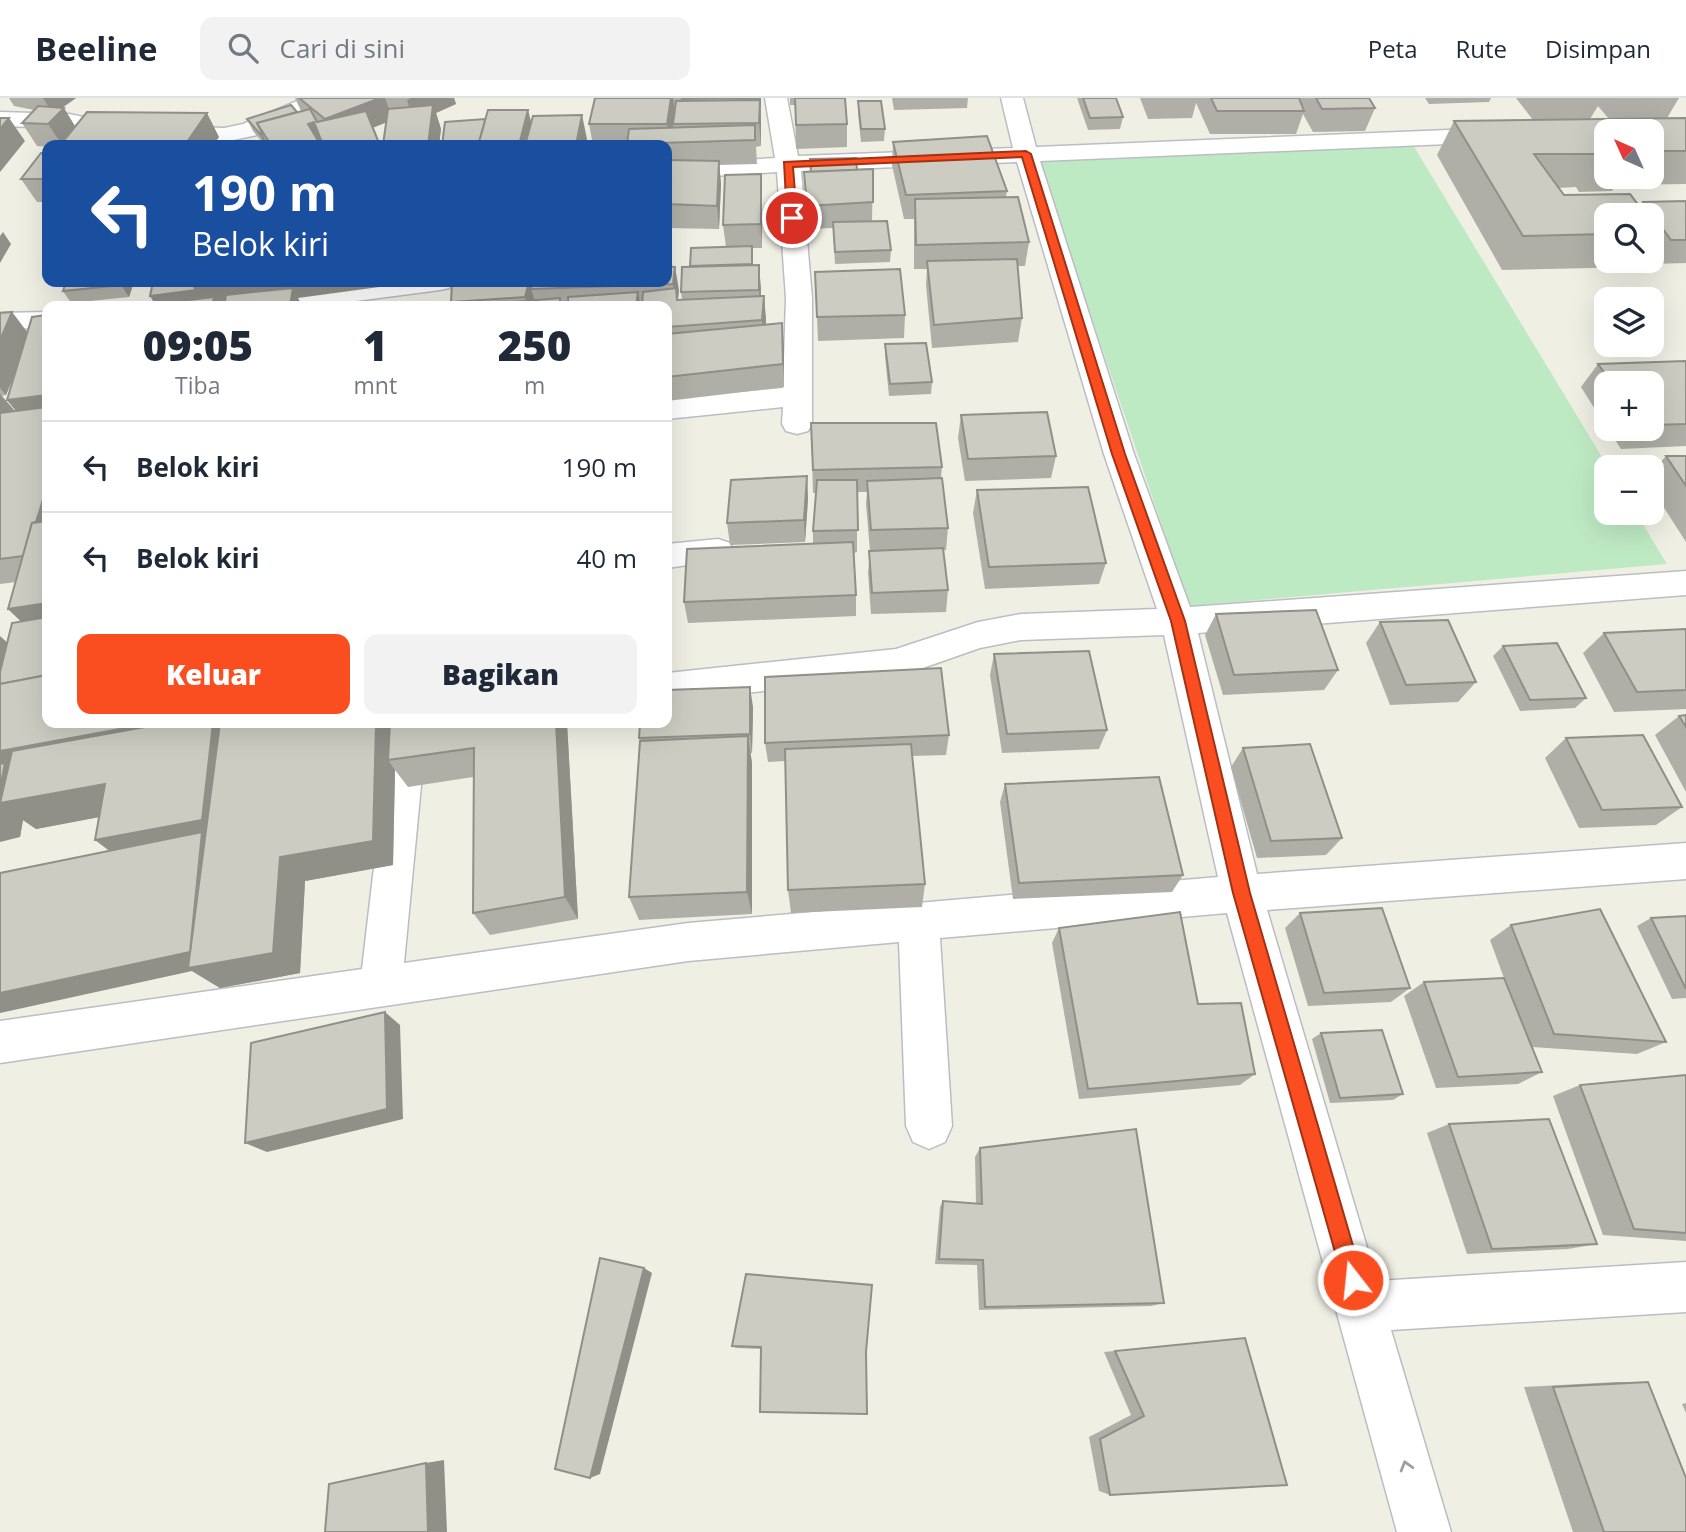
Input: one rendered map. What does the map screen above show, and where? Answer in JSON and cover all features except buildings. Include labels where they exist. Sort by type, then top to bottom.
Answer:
[{"type":"street","points":[[0,119],[69,121],[117,131],[223,140],[323,98]]},
{"type":"street","points":[[672,409],[797,410],[799,298],[788,164],[776,98]]},
{"type":"street","points":[[1012,98],[1026,154],[1119,454],[1178,621],[1242,893],[1424,1532]]},
{"type":"street","points":[[672,172],[788,164],[1524,134]]},
{"type":"street","points":[[297,301],[402,287]]},
{"type":"street","points":[[0,321],[42,320]]},
{"type":"street","points":[[672,556],[718,551]]},
{"type":"street","points":[[672,686],[897,663],[978,635],[1021,627],[1178,621],[1686,583]]},
{"type":"street","points":[[381,986],[408,728]]},
{"type":"street","points":[[0,1042],[688,942],[1242,893],[1686,861]]},
{"type":"street","points":[[919,921],[929,1126]]},
{"type":"street","points":[[1360,1307],[1686,1287]]},
{"type":"green space","points":[[1413,145],[1601,455],[1594,455],[1594,525],[1643,525],[1667,564],[1189,606],[1038,159]]},
{"type":"route","points":[[792,218],[788,164],[1026,154],[1119,454],[1178,621],[1242,893],[1353,1280]]}]
